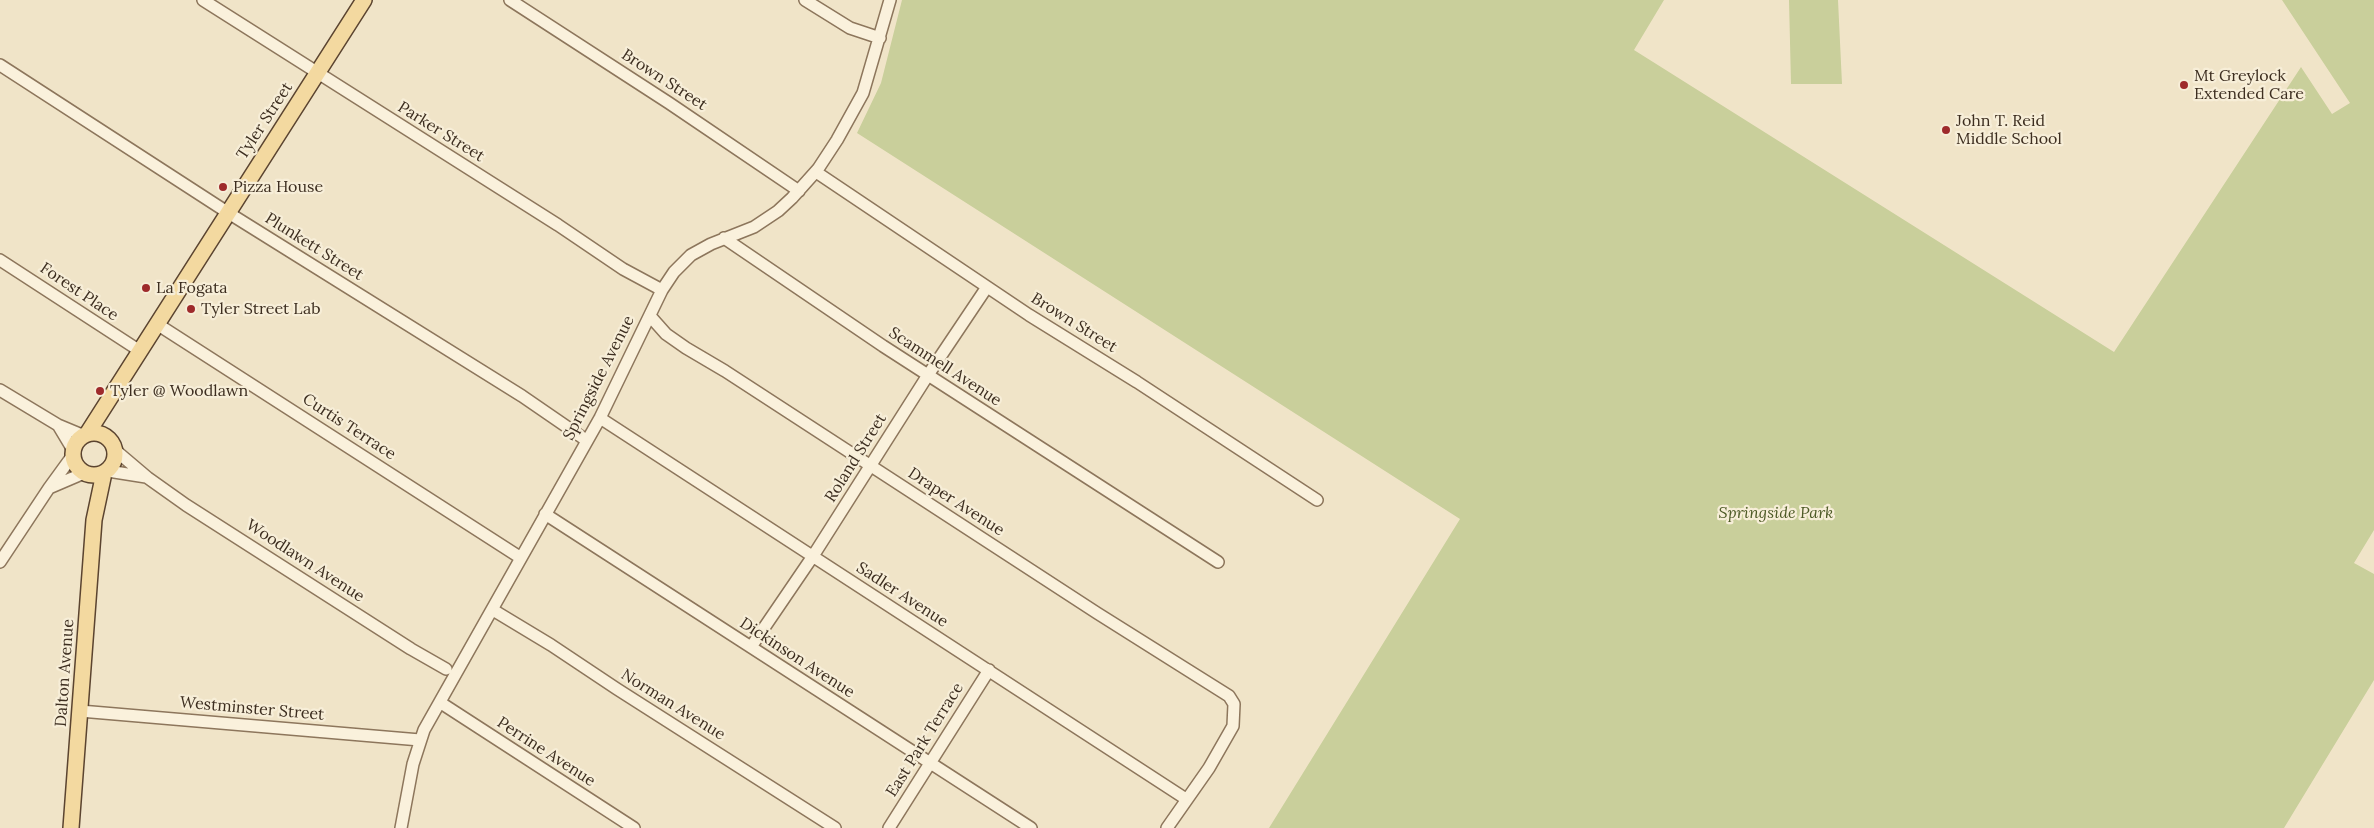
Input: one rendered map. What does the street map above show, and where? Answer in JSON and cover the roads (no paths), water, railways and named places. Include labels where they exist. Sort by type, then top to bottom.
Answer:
[{"type":"main road","name":"Tyler Street","points":[[85,435],[158,324],[227,212],[364,0]]},
{"type":"main road","name":"Tyler Street","points":[[112,444],[108,423],[116,388]]},
{"type":"main road","points":[[98,433],[112,444],[114,461],[106,472],[99,475],[86,474],[78,468],[73,453],[85,435],[98,433]]},
{"type":"main road","name":"Dalton Avenue","points":[[71,828],[94,520],[106,472]]},
{"type":"main road","name":"Dalton Avenue","points":[[86,474],[94,520]]},
{"type":"street","name":"Parker Street","points":[[203,0],[558,225],[623,269],[662,290]]},
{"type":"street","name":"Brown Street","points":[[510,0],[799,191]]},
{"type":"street","points":[[805,0],[850,28],[880,38]]},
{"type":"street","name":"Springside Avenue","points":[[401,828],[413,764],[420,740],[600,418],[662,290],[674,272],[691,255],[724,238],[754,227],[778,211],[816,172],[864,93],[890,0]]},
{"type":"street","name":"Plunkett Street","points":[[0,65],[227,212],[522,396],[586,440]]},
{"type":"street","name":"Brown Street","points":[[816,172],[987,287],[1317,500]]},
{"type":"street","name":"Scammell Avenue","points":[[724,238],[803,294],[1218,562]]},
{"type":"street","name":"Forest Place","points":[[0,260],[140,351]]},
{"type":"street","name":"Roland Street","points":[[751,647],[813,556],[928,375],[987,287]]},
{"type":"street","name":"Draper Avenue","points":[[650,316],[666,334],[686,348],[1229,696],[1234,704],[1234,719],[1227,739],[1186,799]]},
{"type":"street","name":"Curtis Terrace","points":[[158,324],[521,558]]},
{"type":"street","points":[[0,390],[58,425],[85,435]]},
{"type":"street","name":"Sadler Avenue","points":[[600,418],[1186,799]]},
{"type":"street","points":[[0,562],[73,453],[58,425]]},
{"type":"street","name":"Woodlawn Avenue","points":[[112,444],[148,478],[186,505],[446,669]]},
{"type":"street","name":"Woodlawn Avenue","points":[[106,472],[148,478]]},
{"type":"street","points":[[49,488],[86,474]]},
{"type":"street","name":"Dickinson Avenue","points":[[546,514],[1032,828]]},
{"type":"street","name":"Norman Avenue","points":[[493,610],[551,645],[616,689],[835,828]]},
{"type":"street","name":"East Park Terrace","points":[[889,828],[989,670]]},
{"type":"street","name":"Perrine Avenue","points":[[441,703],[634,828]]},
{"type":"street","name":"Westminster Street","points":[[80,711],[420,740]]},
{"type":"street","points":[[1167,828],[1186,799]]},
{"type":"place","name":"Mt Greylock Extended Care","points":[[2184,85]]},
{"type":"place","name":"John T. Reid Middle School","points":[[1946,130]]},
{"type":"place","name":"Pizza House","points":[[223,187]]},
{"type":"place","name":"La Fogata","points":[[146,288]]},
{"type":"place","name":"Tyler Street Lab","points":[[191,309]]},
{"type":"place","name":"Tyler @ Woodlawn","points":[[100,391]]},
{"type":"park label","name":"Springside Park","points":[[1776,513]]}]
